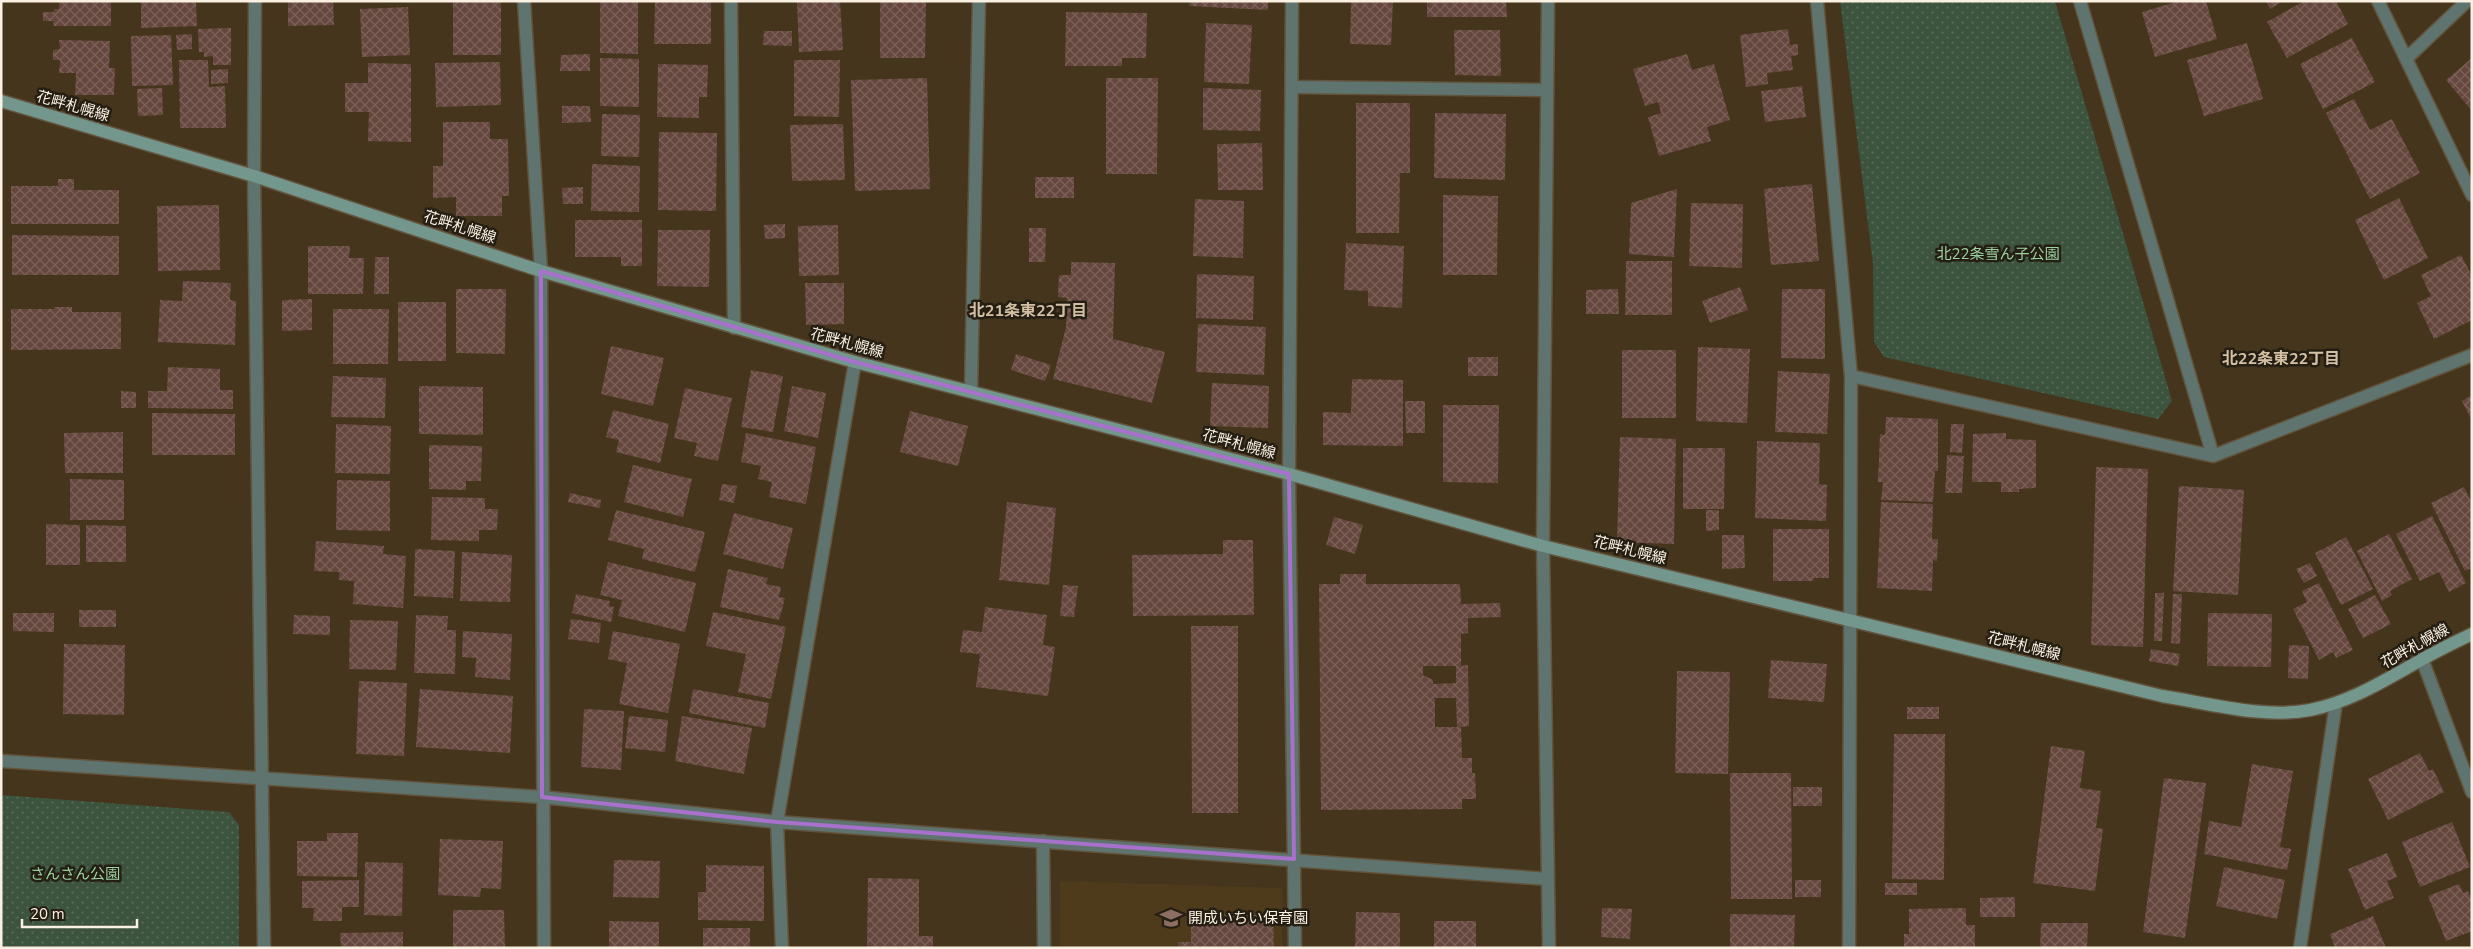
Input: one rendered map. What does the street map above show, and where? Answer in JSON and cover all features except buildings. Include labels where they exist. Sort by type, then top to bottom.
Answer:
[{"type":"main road","name":"花畔札幌線","points":[[1,101],[254,176],[541,271],[855,362],[1289,474],[1543,546],[2162,696],[2264,712],[2308,710],[2336,703],[2374,688],[2422,659],[2472,634]]},
{"type":"street","points":[[255,1],[254,176],[264,948]]},
{"type":"street","points":[[524,1],[541,271],[544,948]]},
{"type":"street","points":[[732,1],[734,328]]},
{"type":"street","points":[[971,391],[979,1]]},
{"type":"street","points":[[1292,1],[1289,474],[1295,948]]},
{"type":"street","points":[[1548,1],[1543,546],[1549,948]]},
{"type":"street","points":[[1817,1],[1851,376],[1849,948]]},
{"type":"street","points":[[2080,1],[2213,456]]},
{"type":"street","points":[[2378,1],[2472,194]]},
{"type":"street","points":[[2406,59],[2467,1]]},
{"type":"street","points":[[1292,87],[1548,90]]},
{"type":"street","points":[[1851,376],[2213,456],[2472,355]]},
{"type":"street","points":[[782,948],[777,822],[855,362]]},
{"type":"street","points":[[2422,659],[2472,792]]},
{"type":"street","points":[[2300,948],[2336,703]]},
{"type":"street","points":[[1,762],[542,797],[777,822],[1294,858],[1548,878]]},
{"type":"street","points":[[1044,841],[1044,948]]},
{"type":"highlighted area","points":[[541,271],[855,362],[1289,474],[1294,859],[777,822],[542,797]]},
{"type":"shaded area","name":"開成いちい保育園","points":[[1060,881],[1282,888],[1282,948],[1060,948]]},
{"type":"green space","name":"北22条雪ん子公園","points":[[1840,1],[2055,1],[2172,401],[2158,419],[1884,357],[1874,342],[1873,264]]},
{"type":"green space","name":"さんさん公園","points":[[1,795],[229,812],[239,825],[239,948],[1,948]]},
{"type":"place","name":"開成いちい保育園","points":[[1171,918]]},
{"type":"district","name":"北21条東22丁目","points":[[1028,311]]},
{"type":"district","name":"北22条東22丁目","points":[[2281,359]]}]
